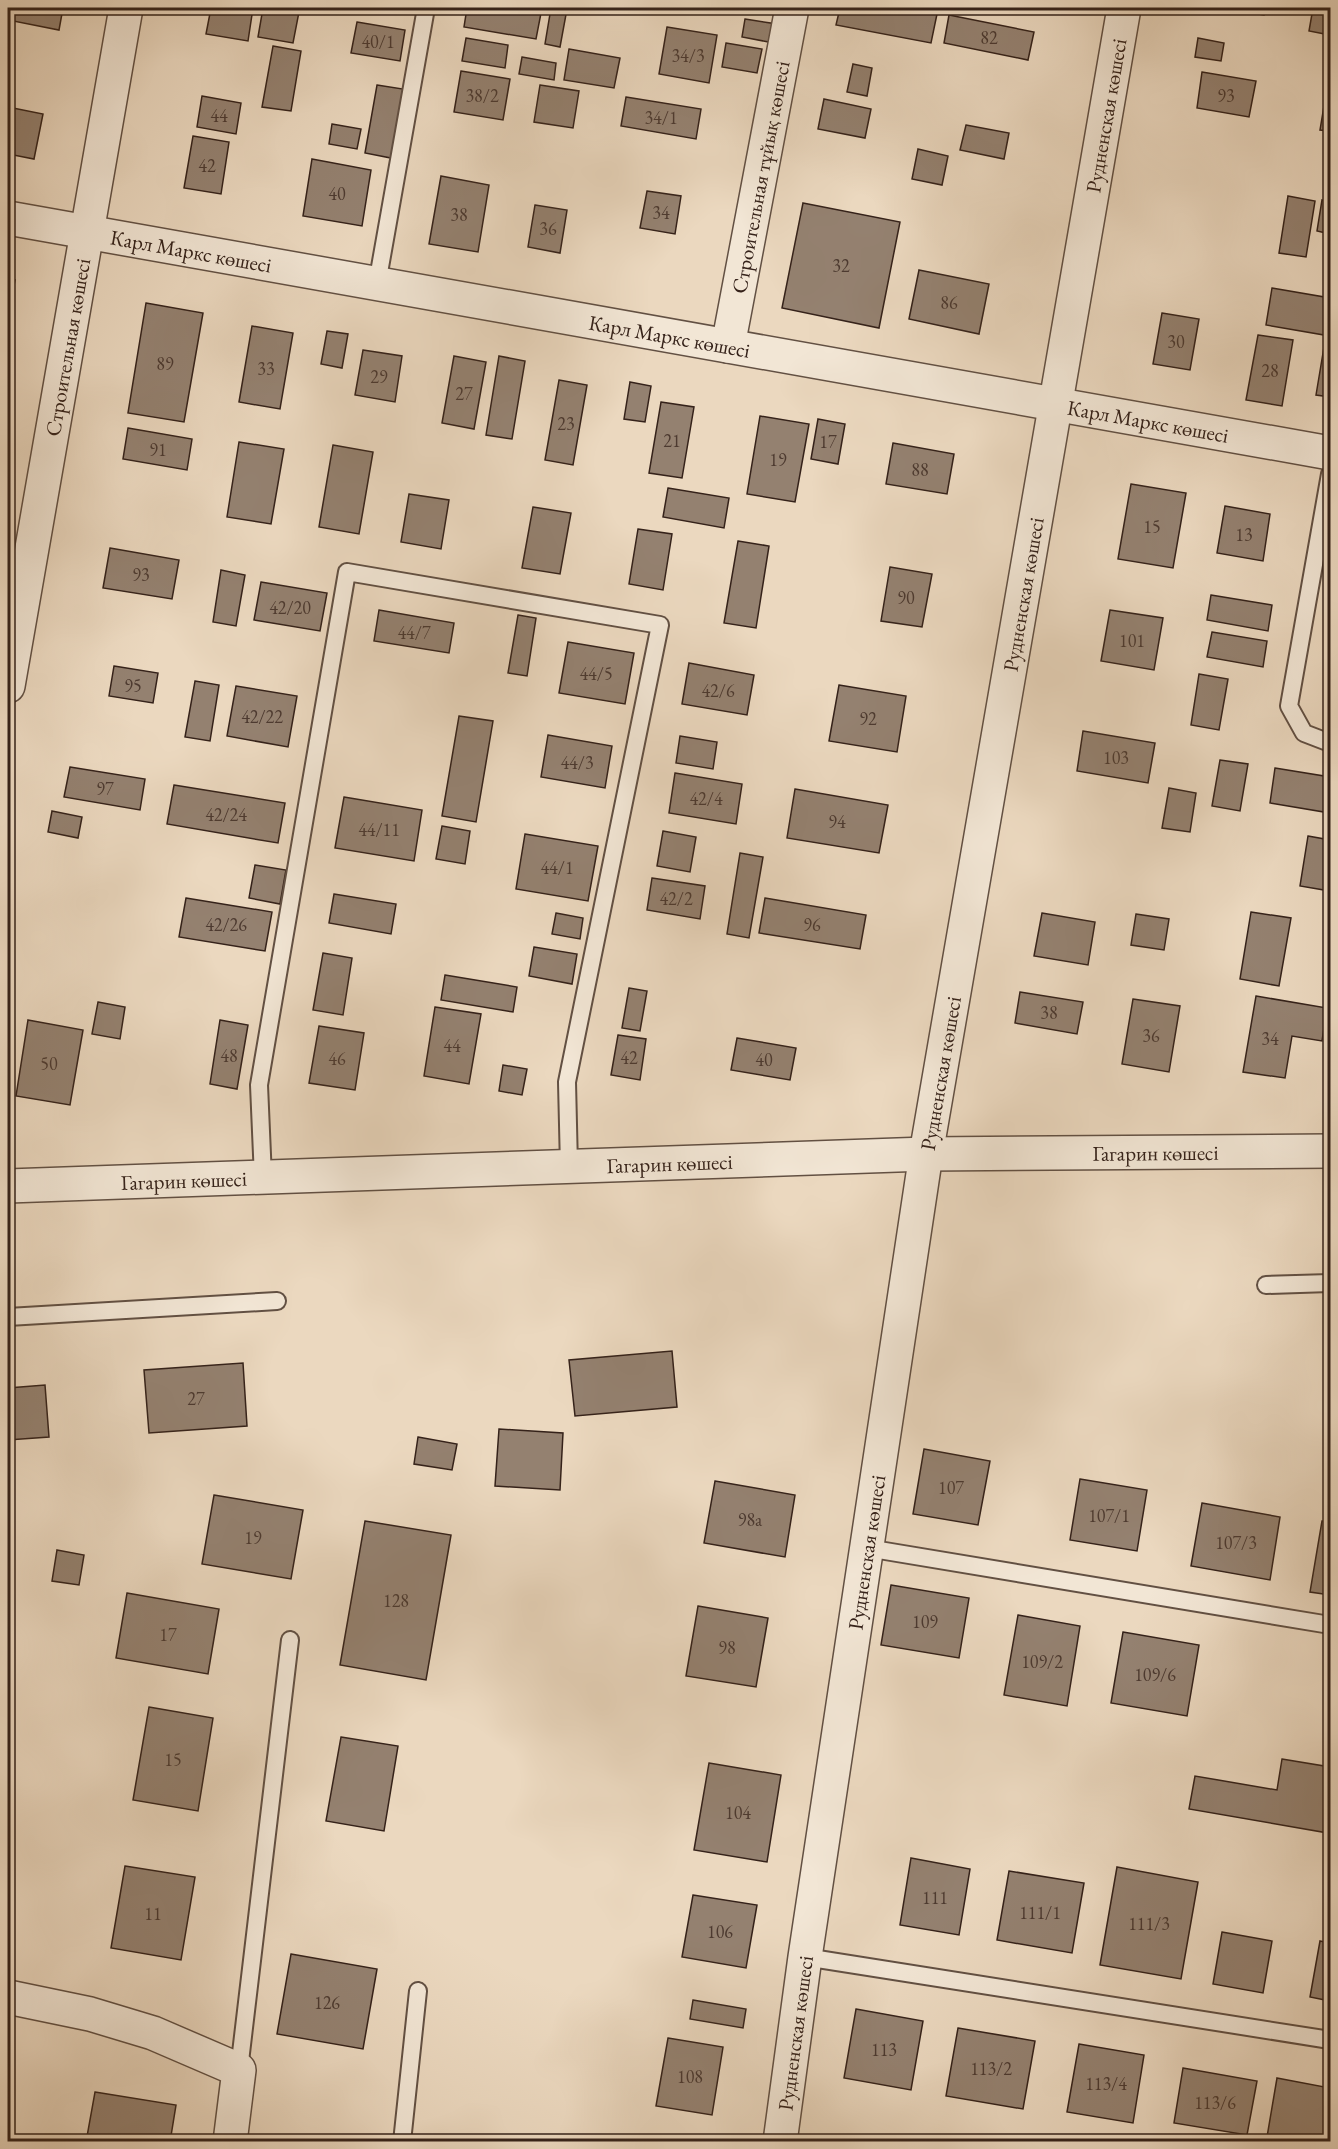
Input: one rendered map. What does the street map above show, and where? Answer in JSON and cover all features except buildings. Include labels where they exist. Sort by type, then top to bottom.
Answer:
[{"type":"street","name":"Строительная көшесі","points":[[8,686],[126,8]]},
{"type":"street","name":"Строительная тұйық көшесі","points":[[728,346],[792,8]]},
{"type":"street","name":"Рудненская көшесі","points":[[780,2142],[805,1957],[926,1154],[1124,8]]},
{"type":"street","name":"Карл Маркс көшесі","points":[[8,218],[1330,453]]},
{"type":"street","name":"Гагарин көшесі","points":[[8,1186],[926,1154],[1330,1151]]},
{"type":"street","points":[[8,1997],[90,2014],[153,2033],[239,2070],[230,2142]]},
{"type":"lane","points":[[377,284],[426,8]]},
{"type":"lane","points":[[1330,474],[1289,706],[1304,732],[1330,743]]},
{"type":"lane","points":[[263,1178],[259,1086],[347,572],[660,626],[567,1082],[570,1167]]},
{"type":"lane","points":[[1266,1285],[1330,1283]]},
{"type":"lane","points":[[8,1317],[277,1301]]},
{"type":"lane","points":[[867,1548],[1330,1626]]},
{"type":"lane","points":[[239,2070],[290,1640]]},
{"type":"lane","points":[[805,1957],[1330,2040]]},
{"type":"lane","points":[[402,2142],[418,1991]]}]
